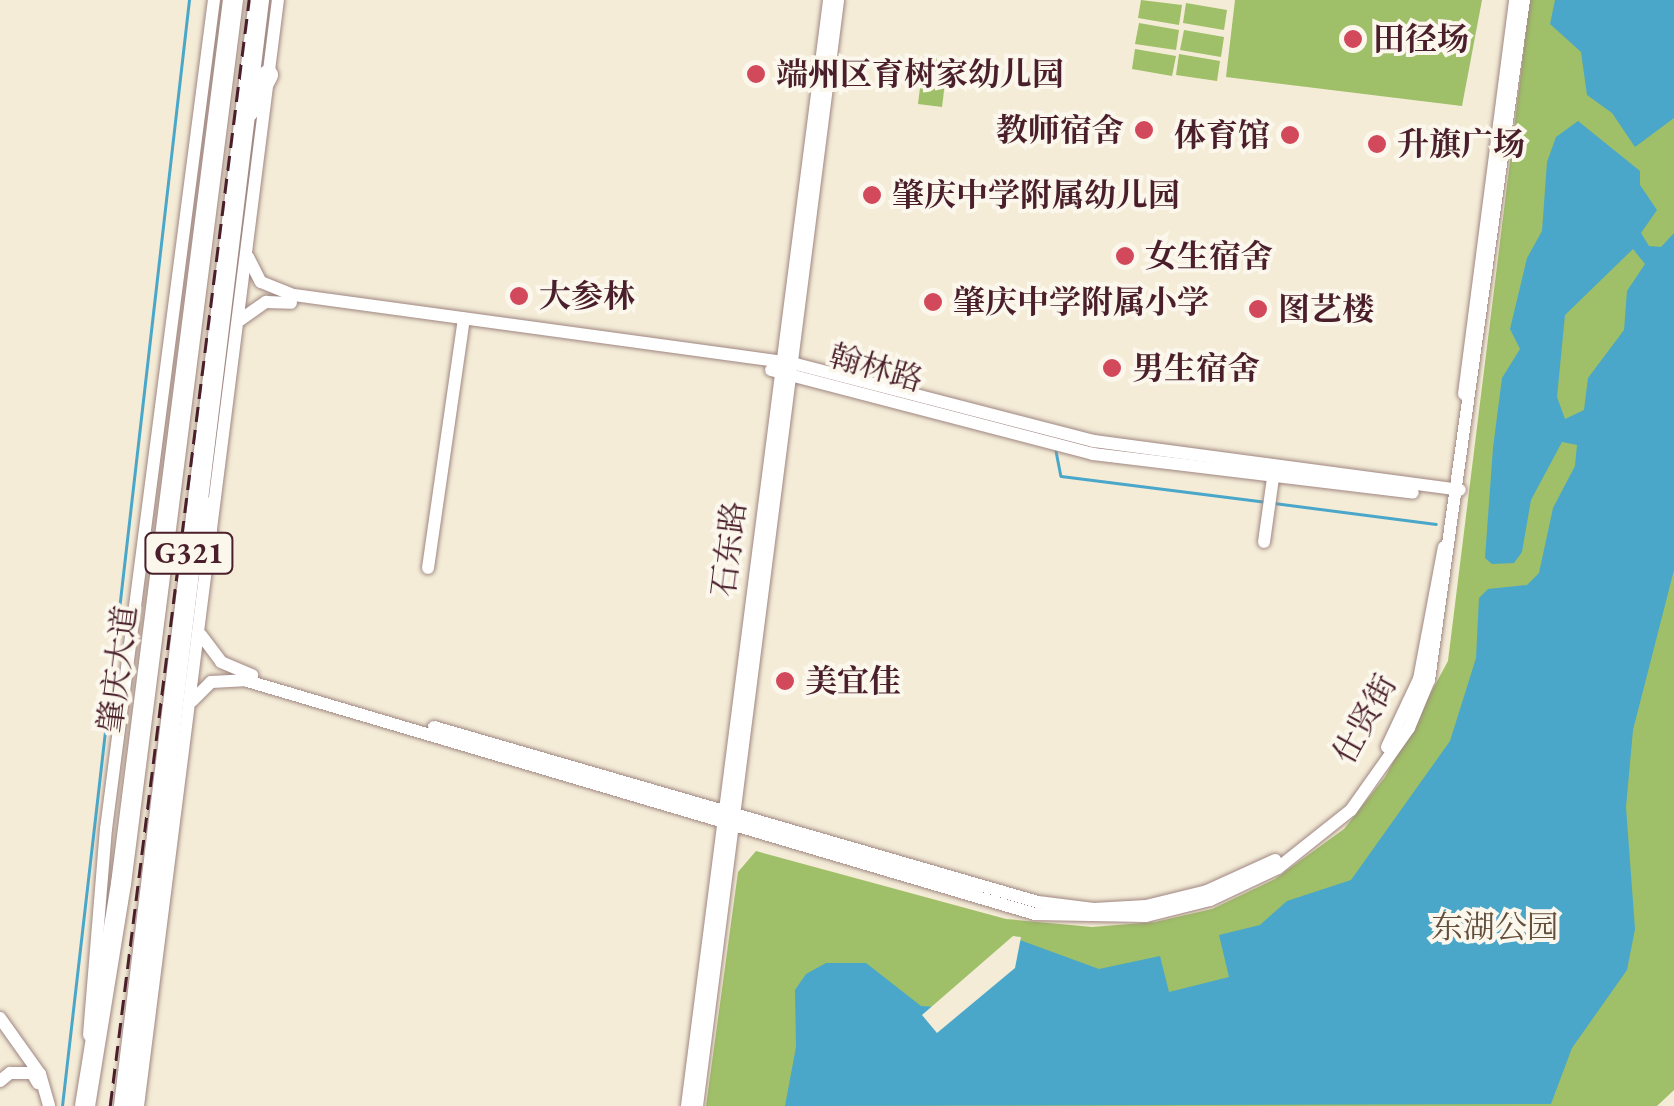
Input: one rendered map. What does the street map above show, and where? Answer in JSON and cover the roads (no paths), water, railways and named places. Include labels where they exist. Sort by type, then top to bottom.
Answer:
[{"type":"highway","points":[[224,0],[228,36]]},
{"type":"highway","name":"肇庆大道","points":[[85,1106],[121,884],[233,0]]},
{"type":"highway","name":"肇庆大道","points":[[124,1106],[259,0]]},
{"type":"highway","points":[[242,126],[268,74]]},
{"type":"highway","points":[[197,489],[211,551]]},
{"type":"street","points":[[90,1069],[89,990],[106,829],[214,0]]},
{"type":"street","points":[[138,1106],[278,0]]},
{"type":"street","name":"石东路","points":[[687,1106],[728,816],[829,0]]},
{"type":"street","name":"石东路","points":[[785,367],[838,0]]},
{"type":"street","name":"仕贤街","points":[[728,816],[1038,902],[1094,909],[1146,906],[1229,882],[1275,860],[1332,816],[1400,724],[1419,679],[1456,494],[1515,0]]},
{"type":"street","points":[[1456,494],[1524,0]]},
{"type":"street","points":[[240,320],[280,297],[261,282],[248,257]]},
{"type":"street","name":"翰林路","points":[[280,297],[785,367],[1094,441],[1274,471],[1456,494]]},
{"type":"street","points":[[428,568],[464,323]]},
{"type":"street","points":[[1264,542],[1274,471]]},
{"type":"street","points":[[200,635],[220,662],[242,672],[728,816]]},
{"type":"street","points":[[192,701],[211,682],[244,680],[728,816]]},
{"type":"street","name":"石东路","points":[[697,1106],[728,816]]},
{"type":"street","points":[[0,1018],[40,1074],[48,1102]]},
{"type":"street","points":[[0,1082],[10,1072],[32,1073],[48,1102]]},
{"type":"water","points":[[1555,0],[1674,0],[1674,118],[1635,147],[1612,113],[1587,95],[1581,52],[1550,24]]},
{"type":"water","name":"东湖公园","points":[[1578,121],[1640,171],[1640,185],[1657,210],[1641,233],[1649,246],[1661,247],[1674,233],[1674,570],[1633,730],[1626,807],[1635,929],[1627,970],[1572,1048],[1551,1104],[785,1106],[796,1047],[795,990],[806,974],[826,963],[866,963],[921,1006],[937,1007],[1017,939],[1099,969],[1160,956],[1169,992],[1229,977],[1219,935],[1260,925],[1287,901],[1351,880],[1450,741],[1476,658],[1479,598],[1488,589],[1527,585],[1539,573],[1553,508],[1575,466],[1577,445],[1562,442],[1531,500],[1522,552],[1514,563],[1492,564],[1485,558],[1502,378],[1520,349],[1510,329],[1527,258],[1542,231],[1547,162],[1556,137]],"holes":[[[1633,249],[1645,264],[1627,291],[1624,330],[1588,378],[1584,410],[1565,419],[1557,397],[1565,315]]]},
{"type":"waterway","points":[[62,1106],[189,0]]},
{"type":"waterway","points":[[1056,451],[1061,476],[1266,502]]},
{"type":"waterway","points":[[1274,503],[1436,524]]},
{"type":"railway","points":[[110,1106],[249,0]]},
{"type":"place","name":"田径场","points":[[1353,39]]},
{"type":"place","name":"端州区育树家幼儿园","points":[[756,74]]},
{"type":"place","name":"教师宿舍","points":[[1144,130]]},
{"type":"place","name":"体育馆","points":[[1290,135]]},
{"type":"place","name":"升旗广场","points":[[1377,144]]},
{"type":"place","name":"肇庆中学附属幼儿园","points":[[872,195]]},
{"type":"place","name":"女生宿舍","points":[[1125,256]]},
{"type":"place","name":"大参林","points":[[519,296]]},
{"type":"place","name":"肇庆中学附属小学","points":[[933,302]]},
{"type":"place","name":"图艺楼","points":[[1258,309]]},
{"type":"place","name":"男生宿舍","points":[[1112,368]]},
{"type":"place","name":"美宜佳","points":[[785,681]]}]
